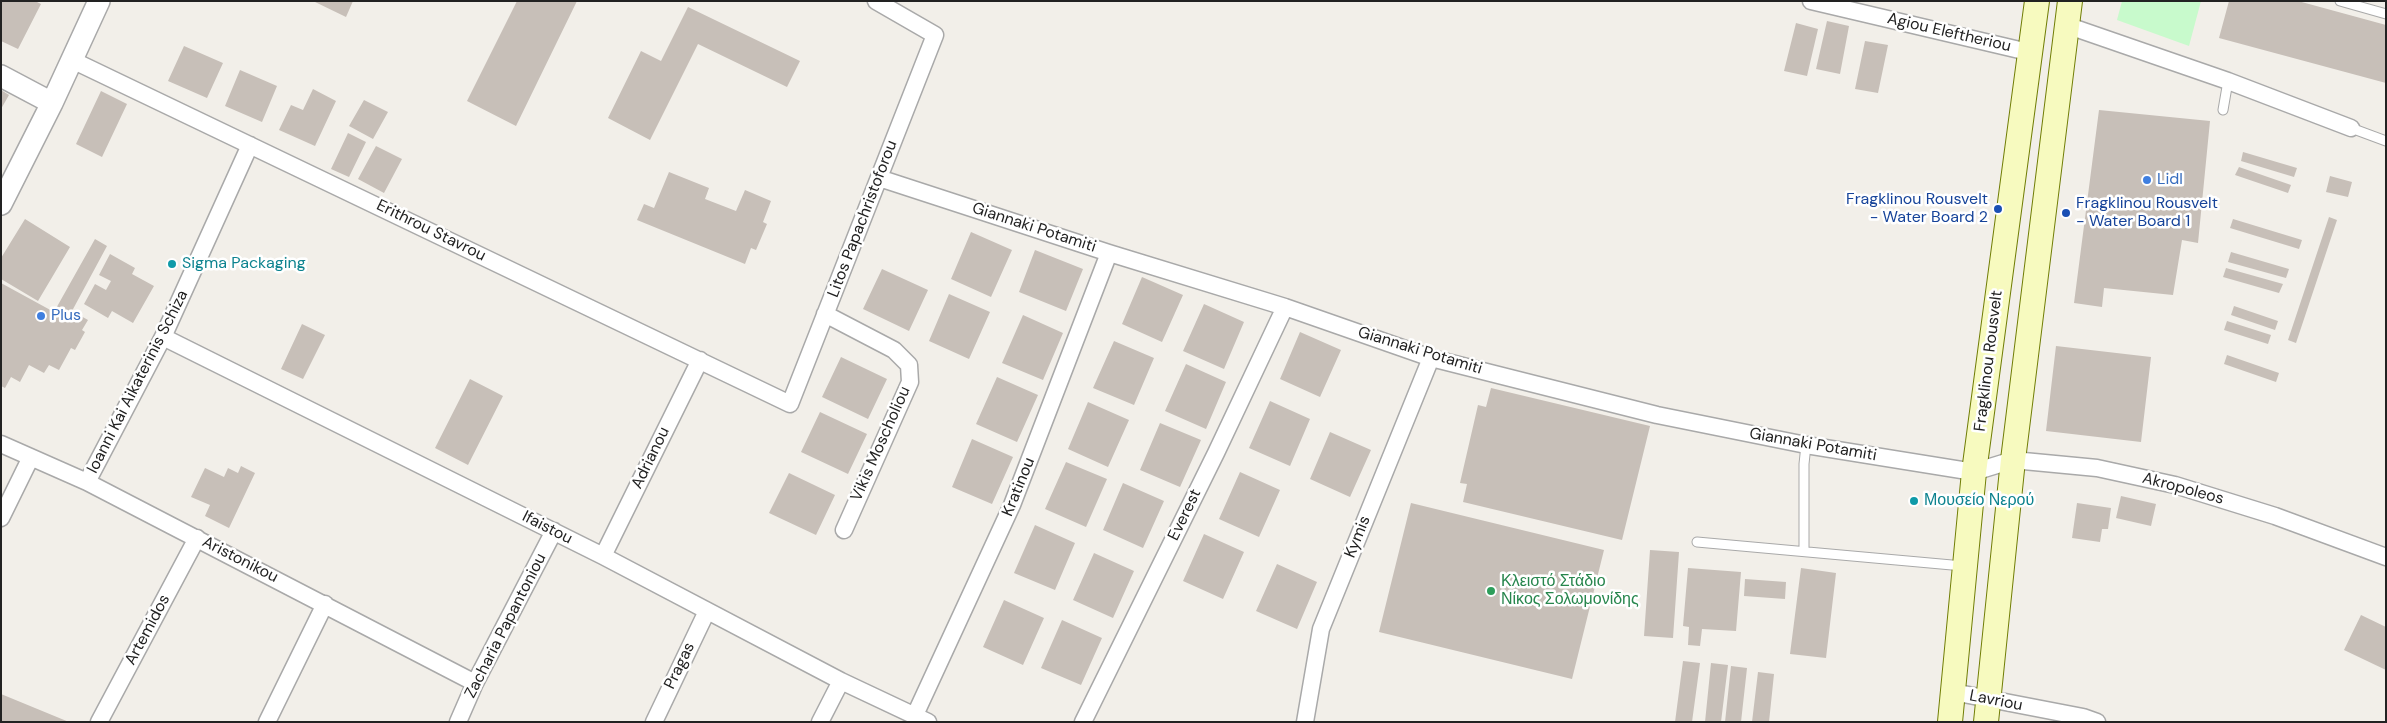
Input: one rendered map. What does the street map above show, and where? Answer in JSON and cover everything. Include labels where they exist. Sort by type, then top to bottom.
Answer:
[{"type":"main road","name":"Fragklinou Rousvelt","points":[[1950,722],[1974,472],[2028,52],[2037,1]]},
{"type":"main road","points":[[1987,710],[2013,460],[2070,1]]},
{"type":"street","points":[[1,204],[52,103],[99,1]]},
{"type":"street","name":"Litos Papachristoforou","points":[[790,404],[935,35],[876,1]]},
{"type":"street","name":"Agiou Eleftheriou","points":[[1811,1],[2028,52]]},
{"type":"street","points":[[2066,25],[2228,81],[2351,128]]},
{"type":"street","name":"Erithrou Stavrou","points":[[72,60],[790,404]]},
{"type":"street","points":[[1,76],[52,103]]},
{"type":"street","name":"Ioanni Kai Aikaterinis Schiza","points":[[87,482],[163,337],[250,145]]},
{"type":"street","name":"Giannaki Potamiti","points":[[879,178],[1109,254],[1285,307],[1431,358],[1657,415],[1806,445],[1974,472]]},
{"type":"street","name":"Kratinou","points":[[922,718],[1012,505],[1109,254]]},
{"type":"street","name":"Everest","points":[[1083,722],[1285,307]]},
{"type":"street","name":"Vikis Moscholiou","points":[[825,314],[894,350],[909,365],[910,382],[844,530]]},
{"type":"street","name":"Ifaistou","points":[[163,337],[602,556],[841,681],[922,718]]},
{"type":"street","name":"Kymis","points":[[1305,722],[1321,629],[1431,358]]},
{"type":"street","name":"Adrianou","points":[[602,556],[700,360]]},
{"type":"street","name":"Aristonikou","points":[[1,444],[30,459],[87,482],[475,683]]},
{"type":"street","points":[[1,518],[30,459]]},
{"type":"street","name":"Akropoleos","points":[[1974,472],[2013,460],[2097,468],[2175,485],[2275,516],[2386,557]]},
{"type":"street","name":"Zacharia Papantoniou","points":[[458,722],[475,683],[554,532]]},
{"type":"street","name":"Artemidos","points":[[99,722],[197,538]]},
{"type":"street","points":[[267,722],[325,604]]},
{"type":"street","name":"Pragas","points":[[654,722],[708,610]]},
{"type":"street","points":[[820,722],[841,681]]},
{"type":"street","name":"Lavriou","points":[[1953,692],[1987,710],[2083,717],[2097,722]]},
{"type":"lane","points":[[2340,1],[2386,14]]},
{"type":"lane","points":[[2223,110],[2228,81]]},
{"type":"lane","points":[[2351,128],[2386,141]]},
{"type":"lane","points":[[1804,550],[1806,445]]},
{"type":"lane","points":[[1697,542],[1804,550],[1964,566]]},
{"type":"green space","points":[[2122,1],[2201,1],[2189,46],[2117,20]]},
{"type":"building","points":[[1,1],[35,1],[41,4],[18,49],[1,41]]},
{"type":"building","points":[[313,1],[353,1],[346,17]]},
{"type":"building","points":[[517,1],[577,1],[516,126],[467,101]]},
{"type":"building","points":[[2229,1],[2298,1],[2386,25],[2386,83],[2219,38]]},
{"type":"building","points":[[688,7],[800,61],[787,87],[698,44],[650,140],[608,118],[641,51],[661,61]]},
{"type":"building","points":[[1827,21],[1849,26],[1840,74],[1816,69]]},
{"type":"building","points":[[1796,23],[1818,29],[1807,76],[1784,71]]},
{"type":"building","points":[[1865,41],[1888,45],[1878,93],[1855,89]]},
{"type":"building","points":[[184,46],[223,63],[207,98],[168,81]]},
{"type":"building","points":[[240,70],[277,86],[262,122],[225,106]]},
{"type":"building","points":[[313,89],[336,101],[315,146],[279,130],[291,105],[303,110]]},
{"type":"building","points":[[1,90],[9,95],[1,109]]},
{"type":"building","points":[[101,91],[127,104],[102,157],[76,144]]},
{"type":"building","points":[[364,100],[388,112],[373,139],[349,126]]},
{"type":"building","name":"Lidl","points":[[2099,110],[2210,121],[2198,243],[2182,240],[2173,295],[2104,288],[2102,307],[2074,303]]},
{"type":"building","points":[[348,133],[366,142],[349,177],[331,169]]},
{"type":"building","points":[[376,146],[402,159],[384,193],[358,179]]},
{"type":"building","points":[[2243,152],[2297,168],[2294,177],[2241,161]]},
{"type":"building","points":[[2239,167],[2291,185],[2288,193],[2235,175]]},
{"type":"building","points":[[669,172],[709,188],[705,199],[736,211],[745,190],[771,201],[763,222],[767,224],[756,250],[751,248],[745,264],[637,220],[644,204],[654,208]]},
{"type":"building","points":[[2330,176],[2352,182],[2348,197],[2326,192]]},
{"type":"building","points":[[2329,217],[2337,220],[2296,343],[2288,340]]},
{"type":"building","points":[[25,219],[70,247],[38,301],[1,279],[1,258]]},
{"type":"building","points":[[2233,219],[2302,240],[2299,249],[2230,228]]},
{"type":"building","points":[[971,232],[1012,250],[991,297],[951,279]]},
{"type":"building","name":"Plus","points":[[95,239],[107,246],[72,311],[88,320],[82,330],[85,332],[75,350],[71,348],[59,370],[49,365],[44,373],[29,365],[20,382],[11,377],[5,388],[1,386],[1,283],[54,312]]},
{"type":"building","points":[[1035,250],[1083,269],[1066,311],[1019,292]]},
{"type":"building","points":[[2231,252],[2289,269],[2286,278],[2228,262]]},
{"type":"building","points":[[110,254],[135,268],[132,274],[154,286],[133,323],[112,311],[108,318],[84,304],[95,284],[106,290],[111,281],[99,275]]},
{"type":"building","points":[[2226,268],[2283,284],[2279,293],[2223,277]]},
{"type":"building","points":[[882,269],[928,290],[909,331],[863,309]]},
{"type":"building","points":[[1142,277],[1183,295],[1162,342],[1122,324]]},
{"type":"building","points":[[949,294],[990,312],[969,359],[929,341]]},
{"type":"building","points":[[1204,304],[1244,322],[1224,369],[1183,351]]},
{"type":"building","points":[[2234,306],[2278,321],[2275,330],[2231,315]]},
{"type":"building","points":[[1023,315],[1063,333],[1043,380],[1002,363]]},
{"type":"building","points":[[2227,321],[2271,335],[2268,344],[2224,330]]},
{"type":"building","points":[[302,324],[325,335],[303,379],[281,369]]},
{"type":"building","points":[[1300,332],[1341,350],[1320,397],[1280,379]]},
{"type":"building","points":[[1114,341],[1154,358],[1134,405],[1093,388]]},
{"type":"building","points":[[2056,346],[2151,357],[2141,442],[2046,431]]},
{"type":"building","points":[[2227,355],[2279,373],[2276,382],[2224,364]]},
{"type":"building","points":[[841,357],[887,379],[868,419],[822,397]]},
{"type":"building","points":[[1186,364],[1226,382],[1206,429],[1165,411]]},
{"type":"building","points":[[997,377],[1038,395],[1017,442],[976,424]]},
{"type":"building","points":[[470,379],[503,396],[468,465],[435,448]]},
{"type":"building","points":[[1491,388],[1650,426],[1622,540],[1463,502],[1467,484],[1460,483],[1478,405],[1486,407]]},
{"type":"building","points":[[1270,401],[1310,419],[1290,466],[1249,448]]},
{"type":"building","points":[[1088,402],[1129,420],[1108,467],[1068,449]]},
{"type":"building","points":[[820,412],[867,434],[848,474],[801,452]]},
{"type":"building","points":[[1160,423],[1201,440],[1180,487],[1140,470]]},
{"type":"building","points":[[1330,432],[1371,450],[1350,497],[1310,479]]},
{"type":"building","points":[[972,439],[1013,457],[992,504],[952,487]]},
{"type":"building","points":[[1066,462],[1107,479],[1086,527],[1045,509]]},
{"type":"building","points":[[241,466],[255,473],[229,528],[205,516],[210,505],[191,497],[205,468],[224,477],[228,468],[238,473]]},
{"type":"building","points":[[1240,472],[1280,490],[1259,537],[1219,519]]},
{"type":"building","points":[[789,473],[835,495],[816,535],[769,513]]},
{"type":"building","points":[[1123,483],[1164,501],[1143,548],[1103,530]]},
{"type":"building","points":[[2121,496],[2156,504],[2151,526],[2116,518]]},
{"type":"building","name":"Κλειστό Στάδιο Νίκος Σολωμονίδης","points":[[1411,503],[1604,550],[1572,679],[1379,632]]},
{"type":"building","points":[[2077,503],[2111,508],[2108,529],[2102,529],[2100,542],[2072,538]]},
{"type":"building","points":[[1035,525],[1075,543],[1055,590],[1014,573]]},
{"type":"building","points":[[1204,534],[1244,552],[1223,599],[1183,581]]},
{"type":"building","points":[[1650,550],[1679,552],[1673,638],[1644,636]]},
{"type":"building","points":[[1094,553],[1134,571],[1113,618],[1073,600]]},
{"type":"building","points":[[1277,564],[1317,582],[1297,629],[1256,611]]},
{"type":"building","points":[[1688,568],[1741,572],[1736,631],[1702,629],[1700,646],[1688,645],[1689,627],[1683,626]]},
{"type":"building","points":[[1801,568],[1836,573],[1826,658],[1790,654]]},
{"type":"building","points":[[1745,579],[1786,582],[1785,599],[1744,596]]},
{"type":"building","points":[[1004,600],[1044,618],[1023,665],[983,647]]},
{"type":"building","points":[[2361,615],[2386,627],[2386,670],[2344,650]]},
{"type":"building","points":[[1062,620],[1102,638],[1081,685],[1041,668]]},
{"type":"building","points":[[1683,661],[1700,663],[1692,722],[1675,722]]},
{"type":"building","points":[[1711,663],[1728,665],[1721,722],[1705,722]]},
{"type":"building","points":[[1731,666],[1747,668],[1741,722],[1725,722]]},
{"type":"building","points":[[1758,672],[1774,674],[1769,722],[1752,722]]},
{"type":"building","points":[[1,694],[69,722],[1,722]]},
{"type":"place","name":"Lidl","points":[[2147,180]]},
{"type":"place","name":"Fragklinou Rousvelt - Water Board 2","points":[[1998,209]]},
{"type":"place","name":"Fragklinou Rousvelt - Water Board 1","points":[[2066,213]]},
{"type":"place","name":"Sigma Packaging","points":[[172,264]]},
{"type":"place","name":"Plus","points":[[41,316]]},
{"type":"place","name":"Μουσείο Νερού","points":[[1914,501]]},
{"type":"place","name":"Κλειστό Στάδιο Νίκος Σολωμονίδης","points":[[1491,591]]}]
